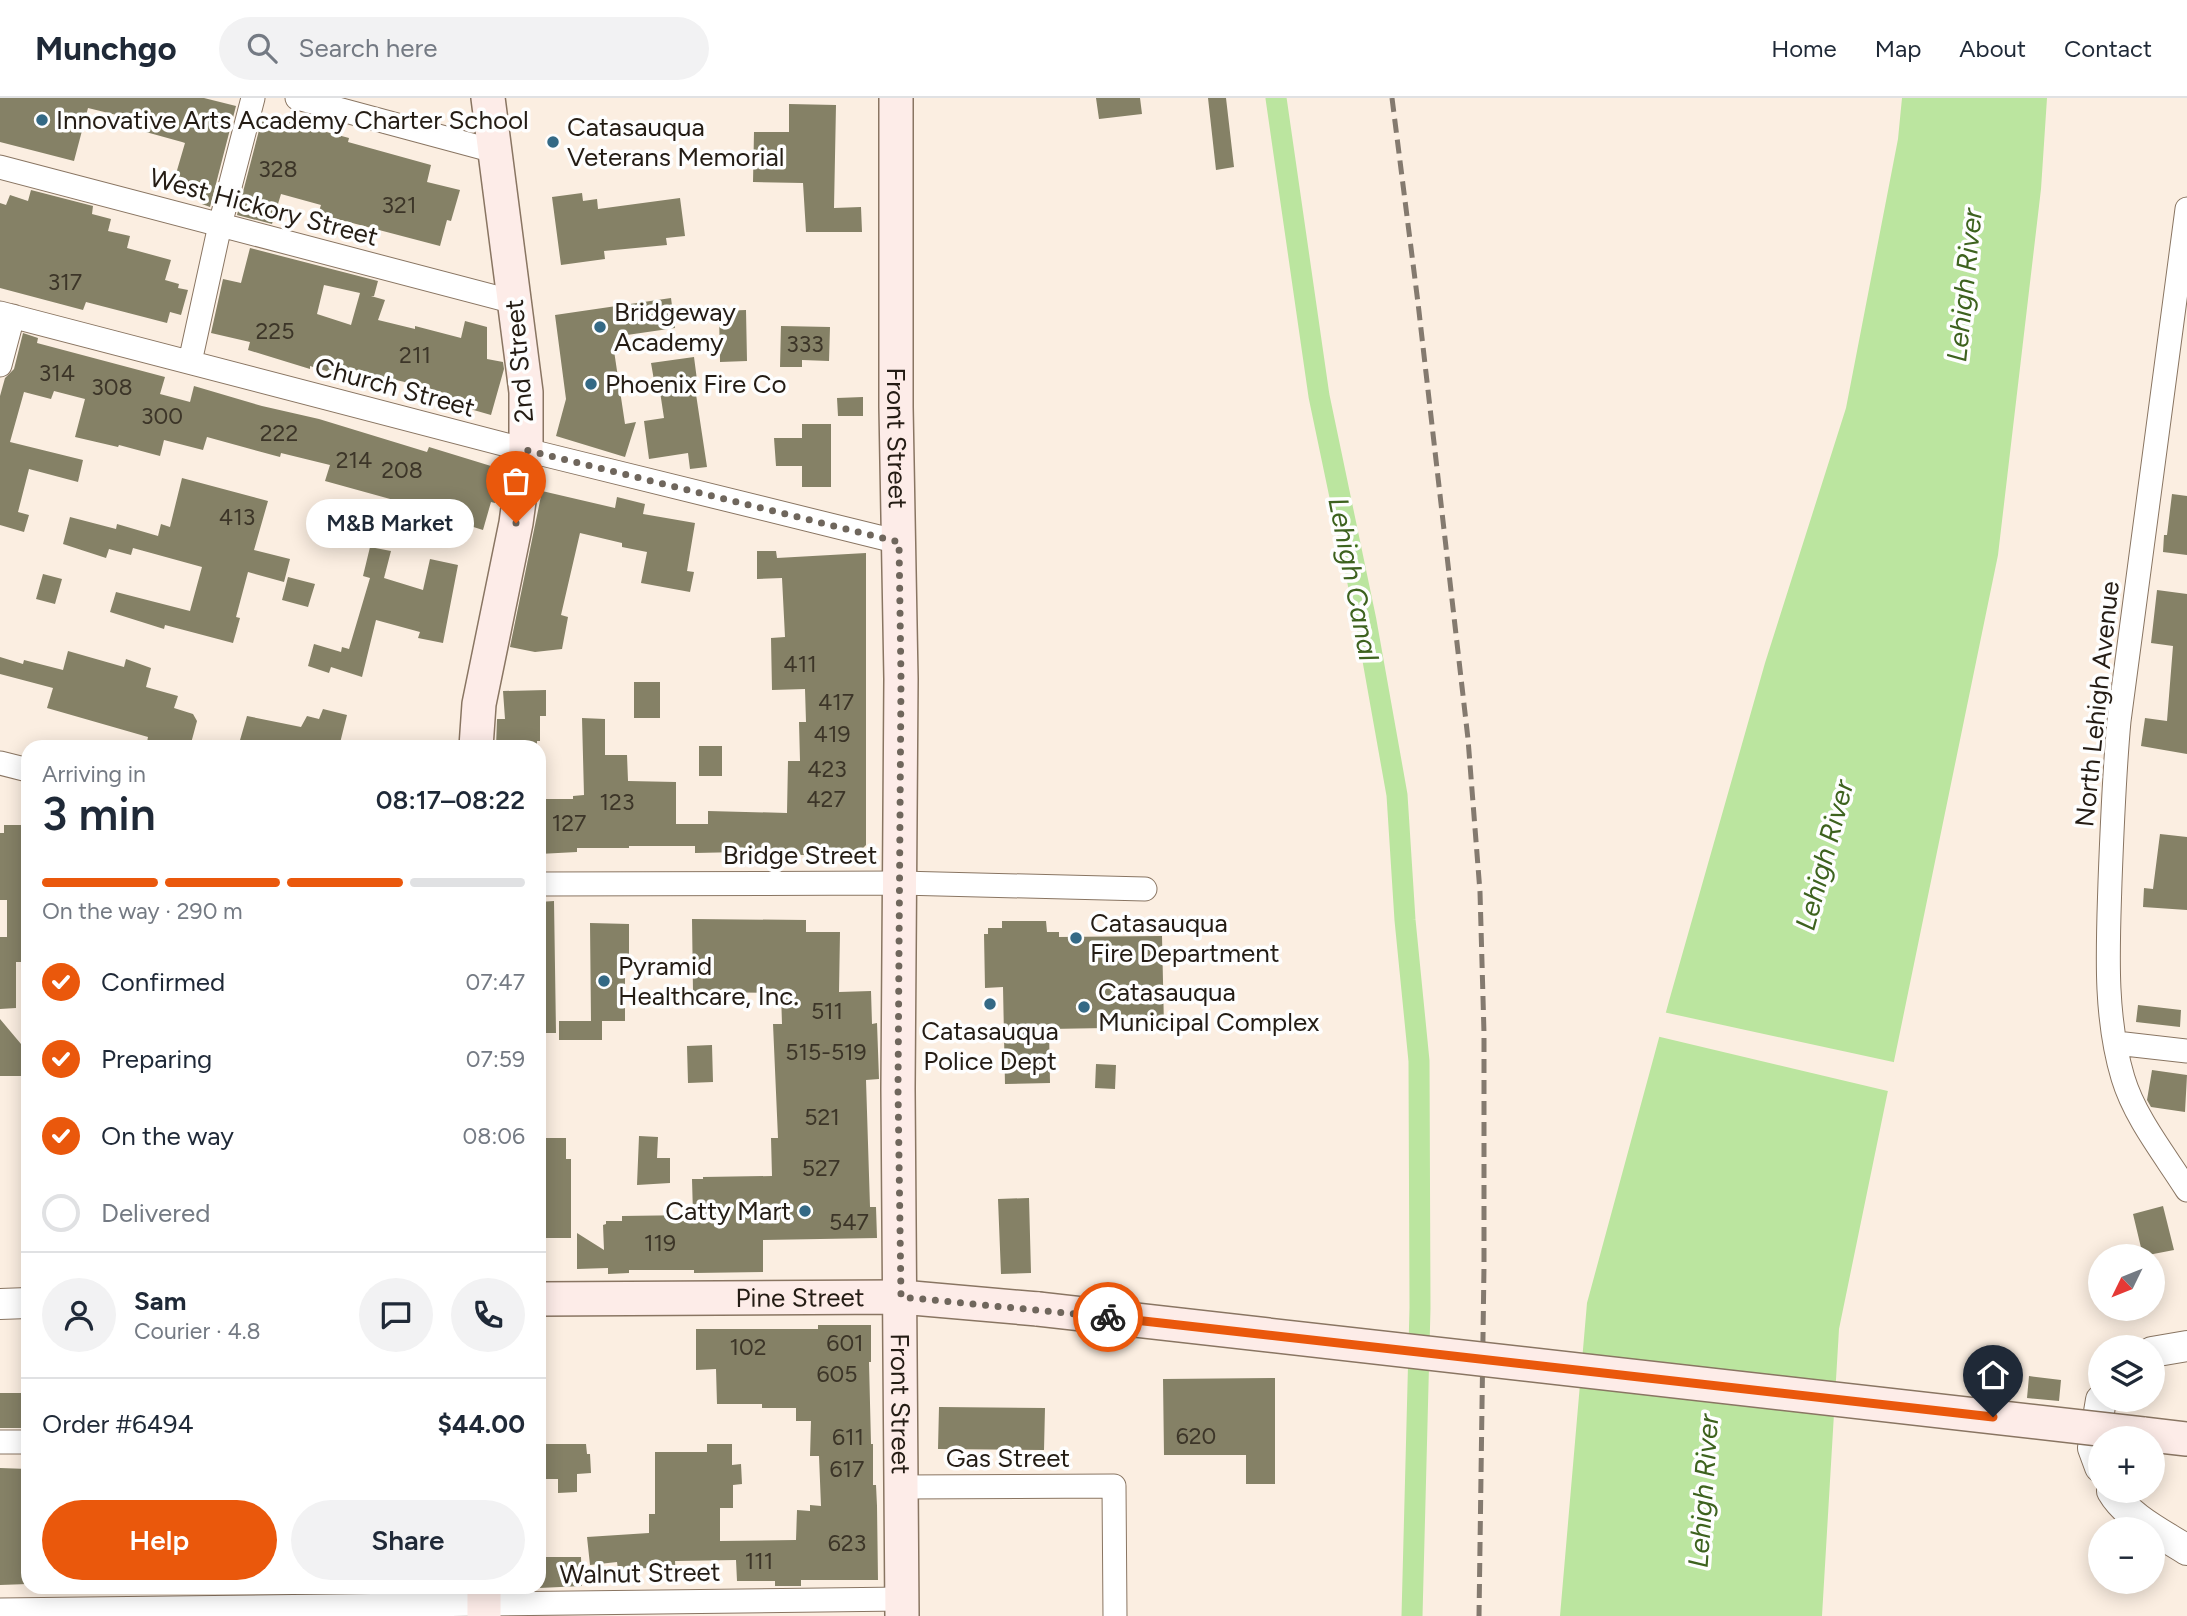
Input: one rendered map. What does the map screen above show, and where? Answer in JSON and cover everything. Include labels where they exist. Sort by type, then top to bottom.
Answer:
[{"type":"main road","name":"2nd Street","points":[[477,740],[481,692],[516,523],[526,450],[526,392],[488,98]]},
{"type":"main road","name":"Front Street","points":[[896,98],[901,679],[898,1089],[902,1607]]},
{"type":"main road","name":"Pine Street","points":[[546,1299],[901,1297],[1038,1309],[2187,1439]]},
{"type":"street","points":[[190,362],[220,225],[253,98]]},
{"type":"street","points":[[297,98],[494,151]]},
{"type":"street","name":"West Hickory Street","points":[[0,167],[514,302]]},
{"type":"street","name":"North Lehigh Avenue","points":[[2187,209],[2184,256],[2119,721],[2109,908],[2109,1003],[2124,1080],[2153,1137],[2187,1190]]},
{"type":"street","points":[[0,365],[6,315]]},
{"type":"street","name":"Church Street","points":[[6,315],[526,450],[899,542]]},
{"type":"street","points":[[0,763],[21,768]]},
{"type":"street","name":"Bridge Street","points":[[546,884],[900,883],[1145,889]]},
{"type":"street","points":[[2116,1043],[2187,1051]]},
{"type":"street","points":[[0,1304],[21,1303]]},
{"type":"street","points":[[2165,1350],[2187,1346]]},
{"type":"street","points":[[0,1442],[21,1442]]},
{"type":"street","name":"Gas Street","points":[[902,1487],[1114,1486],[1115,1616]]},
{"type":"street","points":[[2121,1503],[2180,1540]]},
{"type":"street","name":"Walnut Street","points":[[0,1610],[69,1604],[484,1602],[902,1607]]},
{"type":"water","name":"Lehigh River","points":[[1902,98],[2047,98],[2041,189],[1998,555],[1839,1329],[1822,1616],[1560,1616],[1587,1303],[1765,663],[1846,408],[1898,139]]},
{"type":"pier","points":[[1663,1012],[1898,1063],[1892,1092],[1656,1036]]},
{"type":"building","points":[[0,98],[204,98],[236,106],[210,207],[202,204],[206,194],[173,184],[185,143],[135,129],[137,120],[88,108],[74,161],[0,142]]},
{"type":"building","points":[[1096,98],[1140,98],[1142,114],[1099,119]]},
{"type":"building","points":[[1208,98],[1226,98],[1234,167],[1216,170]]},
{"type":"building","points":[[789,104],[836,105],[834,208],[861,207],[862,232],[806,232],[803,183],[753,182],[754,132],[789,132]]},
{"type":"building","points":[[263,115],[349,138],[348,142],[431,165],[427,182],[460,190],[451,221],[447,220],[440,246],[318,214],[321,205],[281,194],[272,224],[237,215]]},
{"type":"building","points":[[31,190],[93,206],[92,214],[111,219],[108,231],[130,236],[127,248],[171,260],[165,280],[179,284],[178,288],[188,290],[181,315],[170,312],[167,323],[86,302],[83,310],[0,288],[0,203],[6,205],[10,195],[28,201]]},
{"type":"building","points":[[582,193],[583,201],[597,199],[598,209],[680,198],[685,236],[666,238],[667,245],[604,251],[605,259],[561,265],[552,197]]},
{"type":"building","points":[[250,248],[378,281],[374,296],[371,296],[385,300],[378,320],[461,338],[465,321],[487,327],[487,359],[503,362],[504,369],[491,415],[450,402],[452,396],[421,386],[355,370],[352,379],[310,366],[310,369],[248,350],[250,342],[211,333],[223,279],[241,283]],"holes":[[[324,285],[360,293],[351,325],[317,314]]]},
{"type":"building","points":[[671,298],[675,328],[627,335],[628,342],[613,344],[625,424],[636,422],[625,457],[556,436],[566,399],[555,315]]},
{"type":"building","points":[[746,310],[747,361],[720,362],[719,311]]},
{"type":"building","points":[[781,326],[830,327],[829,361],[802,360],[802,367],[780,367]]},
{"type":"building","points":[[23,333],[38,338],[37,343],[165,377],[160,394],[190,402],[194,386],[319,419],[427,452],[429,447],[504,470],[495,503],[491,502],[483,530],[429,513],[430,510],[325,481],[330,465],[281,453],[280,457],[207,437],[203,450],[164,440],[160,456],[75,437],[85,399],[54,391],[51,399],[24,392],[10,442],[83,460],[78,482],[29,469],[18,512],[29,515],[24,532],[0,525],[0,396],[5,378],[14,369]]},
{"type":"building","points":[[694,357],[697,380],[694,381],[707,467],[690,469],[688,453],[649,459],[644,421],[664,418],[659,385],[655,386],[651,363]]},
{"type":"building","points":[[863,397],[863,416],[838,416],[837,398]]},
{"type":"building","points":[[802,424],[831,424],[831,487],[802,487],[802,466],[776,466],[774,438],[802,438]]},
{"type":"building","points":[[182,478],[268,501],[254,550],[290,559],[284,582],[248,572],[236,617],[240,618],[233,643],[165,625],[164,629],[110,612],[116,592],[190,611],[202,567],[133,548],[131,555],[109,549],[106,558],[63,544],[70,517],[116,529],[117,524],[158,536],[161,524],[170,527]]},
{"type":"building","points":[[542,491],[615,508],[617,497],[645,504],[643,514],[695,523],[687,571],[694,572],[690,592],[641,583],[647,552],[580,533],[561,615],[568,617],[562,649],[535,652],[510,647]]},
{"type":"building","points":[[2172,494],[2187,496],[2187,555],[2163,552]]},
{"type":"building","points":[[370,547],[391,551],[384,578],[423,590],[430,559],[458,565],[443,643],[418,638],[420,632],[376,620],[362,677],[331,667],[329,673],[308,666],[314,644],[341,652],[342,647],[349,649],[370,578],[363,576]]},
{"type":"building","points":[[757,551],[776,551],[777,558],[866,553],[866,845],[856,855],[790,855],[790,851],[695,853],[695,846],[577,848],[577,852],[546,854],[546,799],[573,799],[573,796],[584,795],[582,718],[605,719],[605,755],[627,755],[628,781],[676,782],[676,824],[708,824],[708,811],[787,813],[788,761],[800,761],[799,722],[806,722],[805,689],[772,690],[771,638],[785,637],[782,578],[757,579]]},
{"type":"building","points":[[43,574],[62,579],[55,604],[36,599]]},
{"type":"building","points":[[288,577],[315,584],[308,607],[282,600]]},
{"type":"building","points":[[2157,590],[2187,594],[2187,754],[2141,746],[2145,718],[2167,721],[2173,646],[2151,643]]},
{"type":"building","points":[[68,651],[124,667],[126,659],[151,668],[146,687],[178,696],[174,708],[193,714],[197,721],[192,740],[147,740],[148,737],[47,708],[53,688],[0,674],[0,657],[23,664],[24,660],[63,670]]},
{"type":"building","points":[[634,682],[660,682],[660,718],[634,718]]},
{"type":"building","points":[[546,690],[546,716],[540,716],[540,740],[496,740],[497,719],[505,719],[503,691]]},
{"type":"building","points":[[323,709],[347,715],[341,740],[240,740],[247,716],[301,727],[307,716],[319,719]]},
{"type":"building","points":[[699,746],[722,746],[722,776],[699,776]]},
{"type":"building","points":[[4,825],[21,825],[21,962],[16,962],[16,1008],[0,1009],[0,937],[7,937],[7,900],[0,900],[0,833],[4,833]]},
{"type":"building","points":[[2160,834],[2187,837],[2187,910],[2143,907],[2144,888],[2153,889]]},
{"type":"building","points":[[554,901],[556,1033],[546,1033],[546,902]]},
{"type":"building","points":[[692,919],[806,920],[806,932],[840,932],[839,992],[871,991],[872,1024],[877,1023],[879,1079],[866,1080],[870,1207],[876,1207],[877,1238],[763,1240],[763,1272],[629,1270],[629,1273],[608,1274],[608,1268],[577,1269],[577,1233],[604,1250],[603,1225],[606,1221],[622,1221],[622,1216],[693,1215],[692,1179],[772,1176],[771,1138],[778,1138],[773,1024],[782,1024],[781,993],[693,992]]},
{"type":"building","name":"Catasauqua Municipal Complex","points":[[1002,921],[1046,921],[1047,932],[1059,932],[1059,937],[1162,936],[1164,1027],[1049,1029],[1050,1083],[1005,1084],[1003,987],[985,988],[984,934],[988,934],[988,928],[1002,928]]},
{"type":"building","name":"Pyramid Healthcare, Inc.","points":[[590,923],[629,924],[629,966],[625,966],[625,1021],[602,1021],[602,1040],[559,1040],[559,1021],[591,1021]]},
{"type":"building","points":[[2138,1005],[2181,1010],[2180,1027],[2136,1022]]},
{"type":"building","points":[[0,1019],[21,1044],[21,1076],[0,1076]]},
{"type":"building","points":[[712,1045],[713,1082],[688,1083],[687,1046]]},
{"type":"building","points":[[1096,1064],[1116,1065],[1115,1089],[1095,1088]]},
{"type":"building","points":[[2152,1070],[2187,1075],[2185,1112],[2151,1107],[2147,1100]]},
{"type":"building","points":[[639,1136],[658,1137],[657,1158],[670,1158],[670,1183],[637,1185]]},
{"type":"building","points":[[546,1138],[566,1138],[566,1159],[571,1159],[571,1238],[546,1238]]},
{"type":"building","points":[[1029,1198],[1031,1273],[1001,1274],[998,1199]]},
{"type":"building","points":[[2163,1206],[2174,1250],[2165,1252],[2165,1244],[2140,1244],[2133,1214]]},
{"type":"building","points":[[818,1325],[871,1325],[871,1444],[873,1485],[876,1485],[878,1580],[801,1580],[801,1586],[775,1586],[775,1581],[737,1581],[736,1560],[675,1561],[676,1579],[651,1578],[651,1568],[618,1569],[617,1562],[590,1565],[587,1537],[649,1533],[649,1514],[655,1514],[655,1452],[707,1452],[707,1444],[732,1444],[732,1465],[741,1464],[742,1484],[733,1485],[733,1508],[720,1508],[720,1541],[796,1540],[797,1510],[810,1511],[810,1505],[821,1506],[819,1456],[810,1456],[811,1421],[796,1421],[796,1408],[762,1408],[762,1404],[717,1404],[716,1369],[696,1370],[696,1329],[818,1329]]},
{"type":"building","points":[[2029,1376],[2061,1380],[2059,1401],[2027,1398]]},
{"type":"building","points":[[1275,1378],[1275,1484],[1246,1484],[1246,1455],[1164,1455],[1163,1379]]},
{"type":"building","points":[[0,1393],[21,1393],[21,1428],[0,1428]]},
{"type":"building","points":[[939,1407],[1045,1408],[1044,1450],[938,1449]]},
{"type":"building","points":[[546,1444],[586,1444],[587,1454],[590,1454],[591,1473],[577,1474],[577,1492],[558,1493],[558,1479],[546,1479]]},
{"type":"building","points":[[0,1468],[21,1469],[21,1584],[0,1585]]},
{"type":"building","points":[[546,1557],[581,1557],[582,1586],[546,1588]]},
{"type":"waterway","name":"Lehigh Canal","points":[[1276,98],[1319,396],[1366,621],[1397,795],[1405,920],[1419,1061],[1420,1308],[1412,1616]]},
{"type":"railway","points":[[1392,98],[1468,739],[1480,892],[1484,1033],[1484,1266],[1479,1616]]},
{"type":"way so far","points":[[516,523],[526,450],[899,542],[901,679],[898,1089],[901,1297],[1108,1317]]},
{"type":"place","name":"Innovative Arts Academy Charter School","points":[[42,120]]},
{"type":"place","name":"Catasauqua Veterans Memorial","points":[[553,142]]},
{"type":"place","name":"Bridgeway Academy","points":[[600,327]]},
{"type":"place","name":"Phoenix Fire Co","points":[[591,384]]},
{"type":"place","name":"M&B Market","points":[[516,523]]},
{"type":"place","name":"Catasauqua Fire Department","points":[[1076,938]]},
{"type":"place","name":"Pyramid Healthcare, Inc.","points":[[604,981]]},
{"type":"place","name":"Catasauqua Police Dept","points":[[990,1004]]},
{"type":"place","name":"Catasauqua Municipal Complex","points":[[1084,1007]]},
{"type":"place","name":"Catty Mart","points":[[805,1211]]},
{"type":"route","points":[[1108,1317],[1993,1417]]}]
